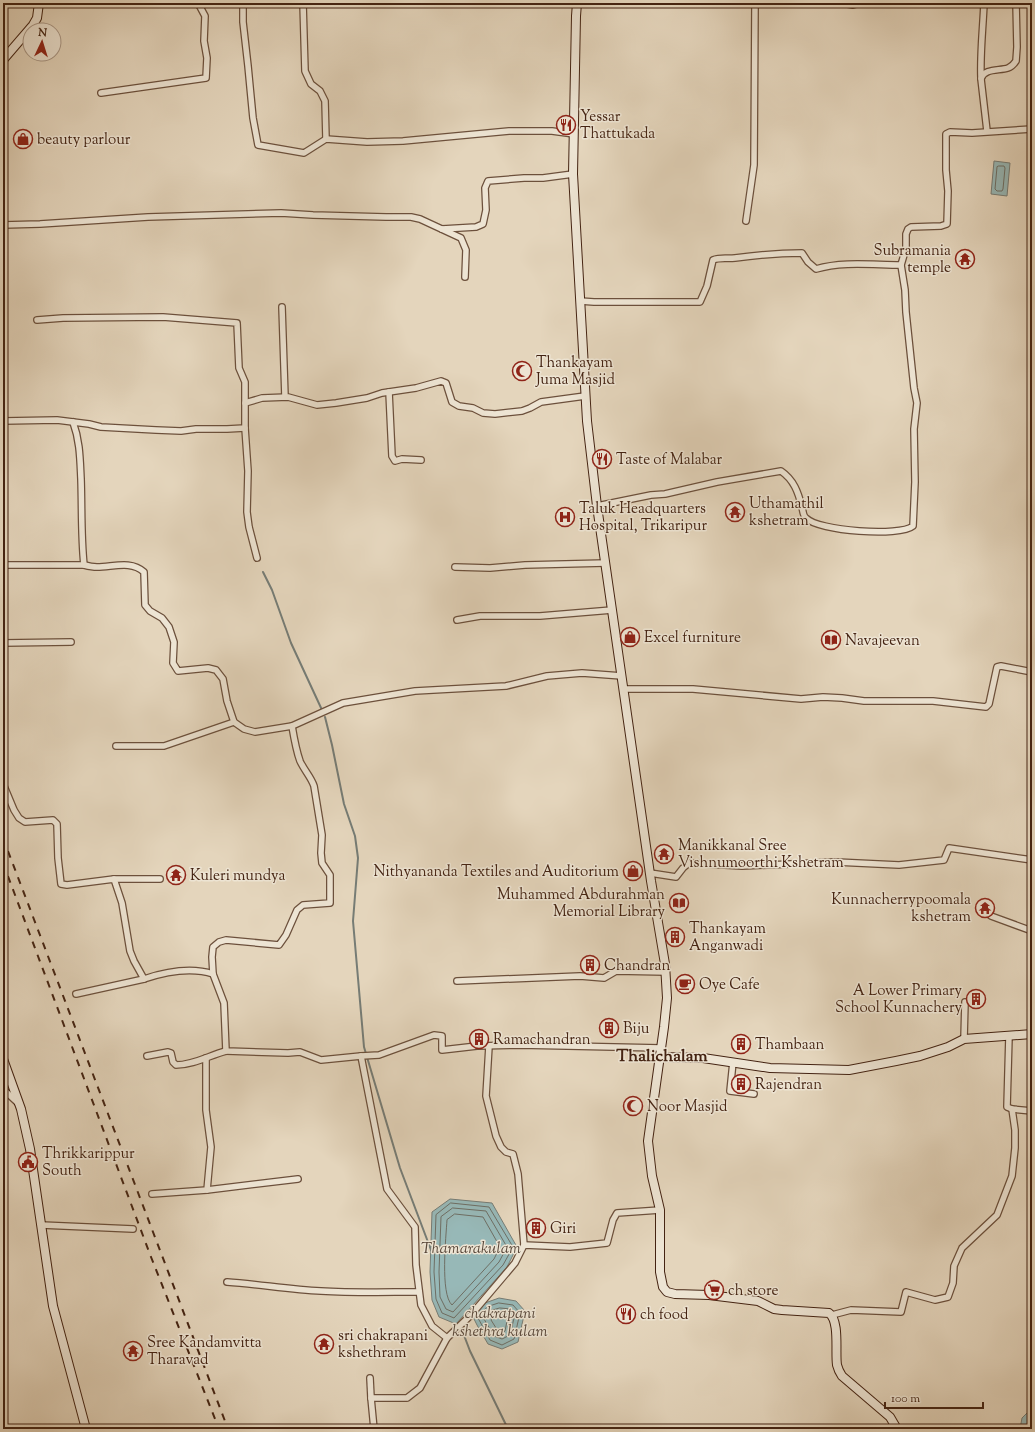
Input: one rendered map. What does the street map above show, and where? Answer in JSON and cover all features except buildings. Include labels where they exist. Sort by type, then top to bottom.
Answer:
[{"type":"main road","points":[[3,60],[33,25],[37,18],[39,3]]},
{"type":"main road","points":[[577,3],[573,174],[587,421],[597,506],[666,972],[667,998],[648,1141],[652,1176],[660,1210],[660,1272],[662,1287],[667,1292],[743,1299],[758,1302],[774,1309],[829,1313],[832,1315],[837,1345],[837,1364],[839,1371],[842,1376],[890,1417],[897,1429]]},
{"type":"main road","points":[[660,1057],[703,1058],[770,1068],[849,1070],[896,1062],[920,1056],[948,1047],[964,1039],[1032,1034]]},
{"type":"main road","points":[[3,1059],[7,1092],[19,1104],[30,1149],[53,1306],[86,1429]]},
{"type":"street","points":[[101,93],[206,78],[207,58],[204,41],[204,16],[198,3]]},
{"type":"street","points":[[243,3],[242,22],[248,66],[252,118],[258,145],[304,153],[326,139],[367,142],[403,141],[509,131],[552,131],[574,134]]},
{"type":"street","points":[[303,3],[305,71],[311,84],[320,91],[326,101],[326,139]]},
{"type":"street","points":[[746,221],[754,166],[755,3]]},
{"type":"street","points":[[842,3],[853,5],[860,3]]},
{"type":"street","points":[[984,3],[980,56],[987,131]]},
{"type":"street","points":[[981,79],[985,73],[1009,68],[1016,61],[1016,3]]},
{"type":"street","points":[[597,506],[781,471],[793,482],[799,495],[804,517],[810,522],[840,529],[888,532],[913,526],[915,463],[914,429],[917,403],[914,388],[905,290],[901,266],[906,248],[906,234],[908,229],[911,227],[941,226],[947,224],[948,192],[946,170],[946,134],[950,132],[972,133],[1032,129]]},
{"type":"street","points":[[440,229],[476,227],[483,224],[486,210],[485,188],[488,181],[543,178],[573,174]]},
{"type":"street","points":[[3,225],[148,217],[281,213],[410,217],[420,219],[461,238],[466,250],[465,277]]},
{"type":"street","points":[[580,301],[700,302],[707,286],[713,260],[717,258],[733,258],[761,254],[802,253],[808,262],[816,269],[846,264],[901,266]]},
{"type":"street","points":[[282,307],[285,397]]},
{"type":"street","points":[[37,320],[63,318],[163,317],[237,323],[239,368],[245,382],[245,428],[248,471],[247,512],[249,527],[257,558]]},
{"type":"street","points":[[245,403],[262,398],[285,397],[317,405],[368,398],[441,381],[446,383],[449,398],[452,402],[459,406],[473,408],[479,412],[489,414],[522,411],[541,402],[585,396]]},
{"type":"street","points":[[389,392],[392,456],[395,461],[402,459],[421,460]]},
{"type":"street","points":[[3,421],[38,419],[73,422],[101,427],[181,431],[196,429],[245,428]]},
{"type":"street","points":[[73,422],[77,434],[80,455],[82,520],[81,537],[84,565]]},
{"type":"street","points":[[455,567],[490,568],[525,565],[606,563]]},
{"type":"street","points":[[3,565],[84,565],[98,567],[123,564],[139,568],[144,572],[144,604],[150,611],[162,618],[169,627],[174,642],[173,663],[178,671],[208,668],[216,670],[223,680],[227,701],[234,722],[244,729],[255,732],[292,726],[343,703],[415,691],[506,686],[547,676],[582,673],[622,676]]},
{"type":"street","points":[[456,620],[480,616],[540,616],[612,610]]},
{"type":"street","points":[[3,643],[71,642]]},
{"type":"street","points":[[624,689],[693,689],[802,698],[823,697],[864,701],[933,701],[986,707],[997,667],[1000,666],[1032,672]]},
{"type":"street","points":[[116,746],[164,746],[234,722]]},
{"type":"street","points":[[226,1051],[224,1003],[213,974],[213,947],[219,942],[226,940],[279,945],[286,935],[297,910],[303,905],[330,903],[330,875],[322,863],[320,853],[322,835],[314,786],[300,760],[294,741],[292,726]]},
{"type":"street","points":[[3,786],[19,818],[25,822],[53,820],[57,824],[58,858],[61,884],[67,885],[114,879],[160,879]]},
{"type":"street","points":[[650,872],[676,877],[682,868],[689,863],[742,866],[836,862],[899,865],[944,860],[949,848],[1032,860]]},
{"type":"street","points":[[114,879],[122,903],[130,951],[144,979]]},
{"type":"street","points":[[991,916],[1032,931]]},
{"type":"street","points":[[76,994],[178,971],[206,972],[213,974]]},
{"type":"street","points":[[457,981],[580,976],[604,978],[616,972],[666,972]]},
{"type":"street","points":[[964,1039],[965,1002]]},
{"type":"street","points":[[147,1056],[168,1052],[171,1053],[173,1062],[176,1065],[206,1058],[226,1051],[300,1052],[321,1060],[365,1055],[379,1055],[434,1034],[442,1036],[442,1050],[489,1046],[661,1048]]},
{"type":"street","points":[[1009,1036],[1007,1107],[1032,1111]]},
{"type":"street","points":[[371,1398],[407,1398],[420,1388],[447,1338],[471,1315],[515,1263],[524,1245],[516,1163],[513,1154],[506,1152],[501,1147],[496,1136],[486,1096],[489,1046]]},
{"type":"street","points":[[365,1055],[387,1189],[415,1227],[416,1265],[421,1305],[432,1326],[447,1338]]},
{"type":"street","points":[[206,1058],[206,1110],[211,1147],[207,1190]]},
{"type":"street","points":[[733,1062],[730,1091],[754,1094]]},
{"type":"street","points":[[832,1315],[851,1310],[901,1312],[906,1292],[936,1300],[948,1297],[953,1283],[954,1266],[962,1248],[998,1215],[1012,1176],[1015,1130],[1012,1109]]},
{"type":"street","points":[[152,1194],[207,1190],[298,1179]]},
{"type":"street","points":[[524,1245],[570,1247],[607,1243],[613,1220],[617,1214],[660,1210]]},
{"type":"street","points":[[41,1225],[133,1229]]},
{"type":"street","points":[[227,1282],[321,1291],[419,1292]]},
{"type":"street","points":[[370,1378],[374,1429]]},
{"type":"water","points":[[994,161],[1010,163],[1007,196],[991,194]]},
{"type":"water","name":"Thamarakulam","points":[[450,1199],[492,1203],[517,1247],[507,1267],[456,1324],[439,1317],[432,1300],[430,1272],[432,1212]]},
{"type":"water","name":"chakrapani kshethra kulam","points":[[499,1298],[516,1301],[525,1311],[518,1342],[502,1349],[488,1344],[473,1317],[485,1303]]},
{"type":"water","points":[[1032,1408],[1032,1429],[1020,1429],[1022,1418]]},
{"type":"waterway","points":[[263,572],[272,590],[291,643],[322,710]]},
{"type":"waterway","points":[[325,717],[344,804],[355,836],[358,858],[353,921],[364,1047],[400,1168],[431,1250]]},
{"type":"waterway","points":[[462,1330],[470,1351],[508,1429]]},
{"type":"railway","points":[[3,838],[228,1429]]},
{"type":"railway","points":[[3,863],[151,1257],[219,1429]]},
{"type":"place","name":"Yessar Thattukada","points":[[566,125]]},
{"type":"place","name":"beauty parlour","points":[[23,139]]},
{"type":"place","name":"Subramania temple","points":[[965,259]]},
{"type":"place","name":"Thankayam Juma Masjid","points":[[522,371]]},
{"type":"place","name":"Taste of Malabar","points":[[602,459]]},
{"type":"place","name":"Uthamathil kshetram","points":[[735,512]]},
{"type":"place","name":"Taluk Headquarters Hospital, Trikaripur","points":[[565,517]]},
{"type":"place","name":"Excel furniture","points":[[630,637]]},
{"type":"place","name":"Navajeevan","points":[[831,640]]},
{"type":"place","name":"Manikkanal Sree Vishnumoorthi Kshetram","points":[[664,854]]},
{"type":"place","name":"Nithyananda Textiles and Auditorium","points":[[633,871]]},
{"type":"place","name":"Kuleri mundya","points":[[176,875]]},
{"type":"place","name":"Muhammed Abdurahman Memorial Library","points":[[679,903]]},
{"type":"place","name":"Kunnacherrypoomala kshetram","points":[[985,908]]},
{"type":"place","name":"Thankayam Anganwadi","points":[[675,937]]},
{"type":"place","name":"Chandran","points":[[590,965]]},
{"type":"place","name":"Oye Cafe","points":[[685,984]]},
{"type":"place","name":"A Lower Primary School Kunnachery","points":[[976,999]]},
{"type":"place","name":"Biju","points":[[609,1028]]},
{"type":"place","name":"Ramachandran","points":[[479,1039]]},
{"type":"place","name":"Thambaan","points":[[741,1044]]},
{"type":"place","name":"Rajendran","points":[[741,1084]]},
{"type":"place","name":"Noor Masjid","points":[[633,1106]]},
{"type":"place","name":"Thrikkarippur South","points":[[28,1162]]},
{"type":"place","name":"Giri","points":[[536,1228]]},
{"type":"place","name":"ch store","points":[[714,1290]]},
{"type":"place","name":"ch food","points":[[626,1314]]},
{"type":"place","name":"sri chakrapani kshethram","points":[[324,1344]]},
{"type":"place","name":"Sree Kandamvitta Tharavad","points":[[133,1351]]},
{"type":"district","name":"Thalichalam","points":[[662,1055]]}]
